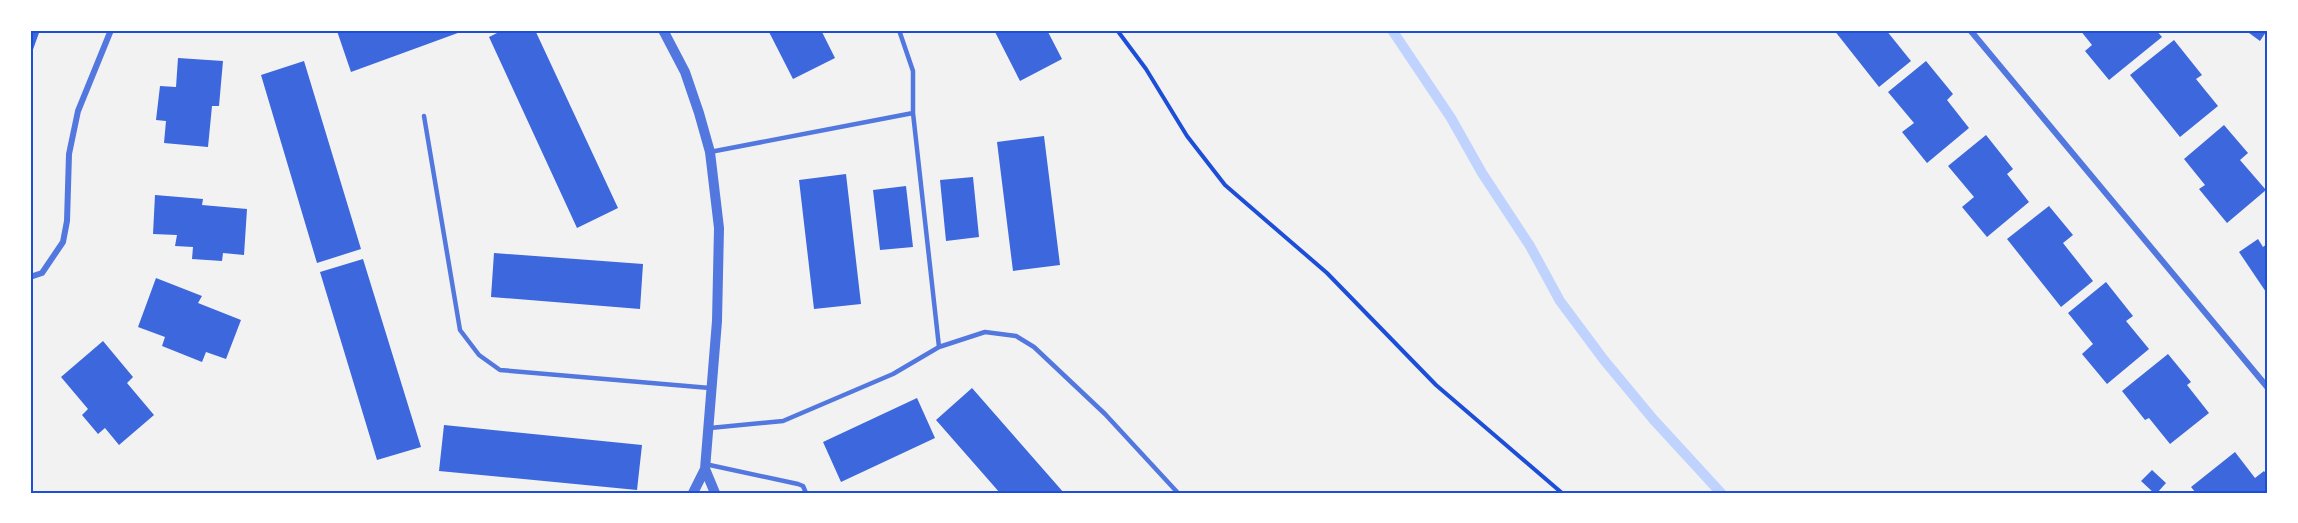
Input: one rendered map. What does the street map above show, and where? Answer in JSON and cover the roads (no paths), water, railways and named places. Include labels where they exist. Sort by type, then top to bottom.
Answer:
[{"type":"street","points":[[30,277],[42,273],[63,242],[67,221],[69,154],[78,111],[111,30]]},
{"type":"street","points":[[663,30],[686,72],[710,152],[719,228],[719,270],[705,466],[693,493]]},
{"type":"street","points":[[1970,30],[2268,388]]},
{"type":"street","points":[[705,466],[715,493]]},
{"type":"lane","points":[[899,30],[913,71],[913,113],[939,347]]},
{"type":"lane","points":[[710,152],[913,113]]},
{"type":"lane","points":[[424,116],[460,330],[479,356],[500,370],[710,388]]},
{"type":"lane","points":[[707,429],[783,420],[893,375],[939,347],[985,332],[1016,336],[1034,347],[1105,414],[1178,493]]},
{"type":"lane","points":[[705,466],[798,484],[803,486],[806,493]]},
{"type":"waterway","points":[[1392,30],[1451,118],[1482,173],[1530,246],[1560,301],[1604,360],[1653,419],[1721,493]]}]
